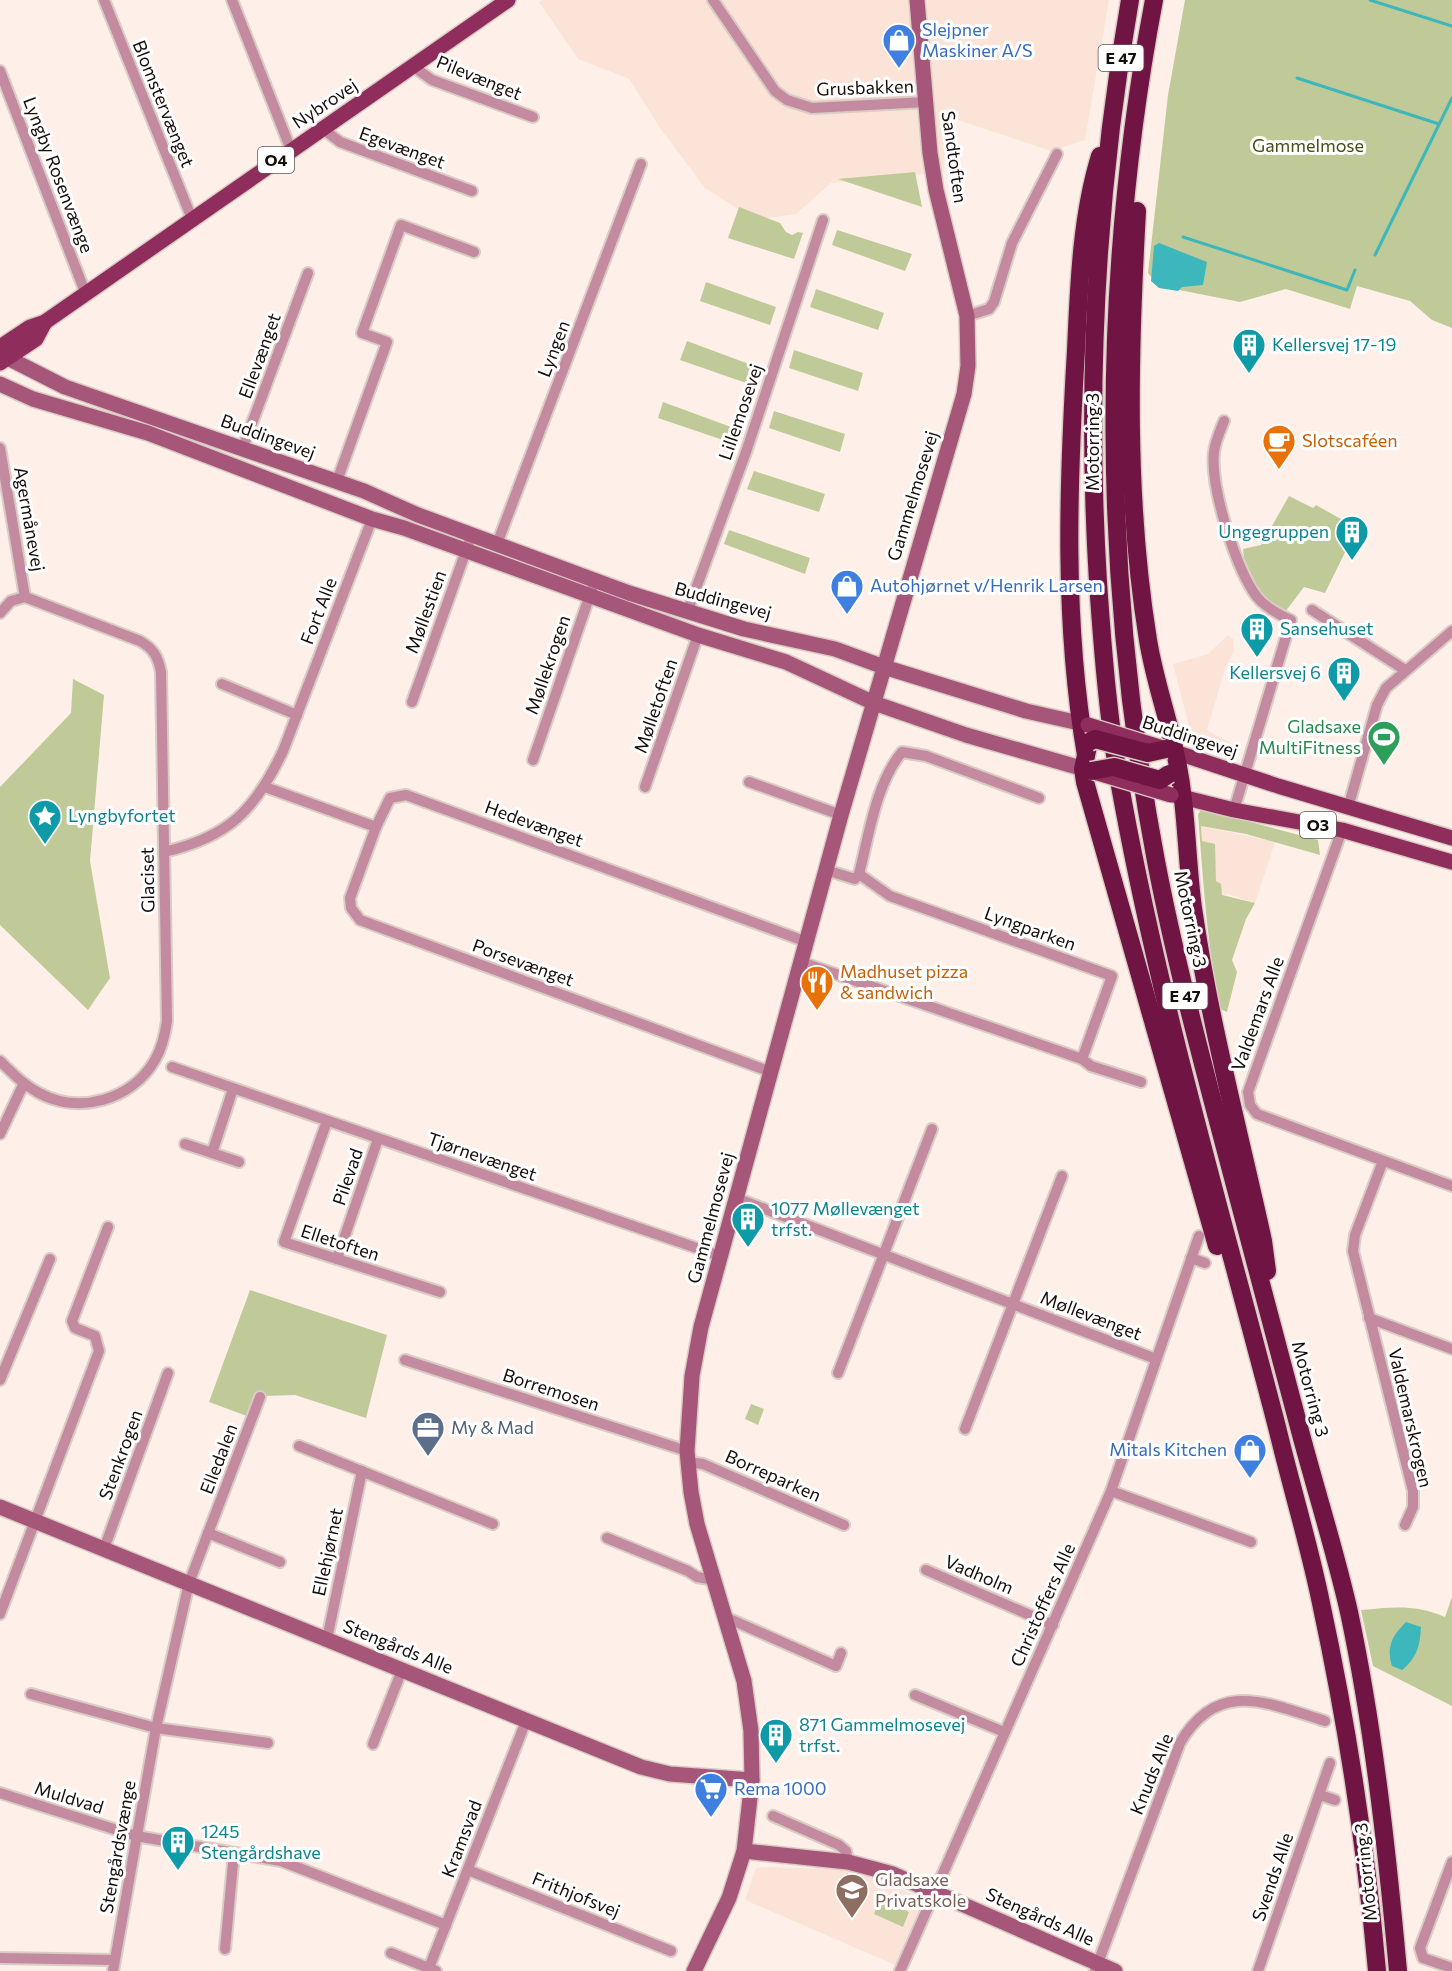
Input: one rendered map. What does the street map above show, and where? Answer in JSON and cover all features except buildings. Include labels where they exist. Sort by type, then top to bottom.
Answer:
[{"type":"highway","name":"Motorring 3","points":[[1130,0],[1113,117],[1099,245],[1094,357],[1093,496],[1102,646],[1122,796],[1153,951],[1320,1598],[1345,1722],[1377,1971]]},
{"type":"highway","name":"Motorring 3","points":[[1154,0],[1142,65],[1127,181],[1114,378],[1115,501],[1123,629],[1135,739],[1156,861],[1181,979],[1348,1609],[1374,1753],[1398,1971]]},
{"type":"highway","points":[[1142,65],[1129,341],[1130,447],[1138,556],[1148,638],[1171,750],[1193,907],[1263,1241],[1274,1336]]},
{"type":"highway","points":[[1113,117],[1094,176],[1081,265],[1070,452],[1070,592],[1086,747],[1084,782],[1224,1270],[1265,1381]]},
{"type":"highway","points":[[1086,747],[1095,739],[1148,753],[1171,750]]},
{"type":"highway","points":[[1086,747],[1114,767],[1160,780],[1169,774],[1171,750]]},
{"type":"main road","name":"Nybrovej","points":[[2,356],[36,339],[45,322],[85,292],[508,0]]},
{"type":"main road","name":"Buddingevej","points":[[1086,747],[1176,796],[1234,810],[1342,830],[1452,862]]},
{"type":"main road","name":"Buddingevej","points":[[1171,750],[1348,808],[1452,838]]},
{"type":"street","name":"Blomstervænget","points":[[104,0],[192,219]]},
{"type":"street","points":[[232,0],[291,150]]},
{"type":"street","name":"Grusbakken","points":[[713,0],[775,91],[787,100],[812,108],[926,102]]},
{"type":"street","name":"Sandtoften","points":[[917,0],[936,190],[967,316]]},
{"type":"street","name":"Pilevænget","points":[[414,67],[432,80],[533,117]]},
{"type":"street","name":"Lyngby Rosenvænge","points":[[0,70],[85,292]]},
{"type":"street","name":"Egevænget","points":[[323,129],[340,142],[472,191]]},
{"type":"street","points":[[967,316],[989,309],[994,302],[1012,243],[1057,154]]},
{"type":"street","name":"Lyngen","points":[[497,544],[641,164]]},
{"type":"street","name":"Lillemosevej","points":[[687,613],[746,452],[823,220]]},
{"type":"street","points":[[337,481],[387,342],[362,333],[401,225],[474,252]]},
{"type":"street","name":"Ellevænget","points":[[242,450],[308,273]]},
{"type":"street","name":"Gammelmosevej","points":[[694,1971],[729,1898],[744,1851],[752,1780],[751,1731],[744,1681],[697,1524],[687,1456],[692,1376],[720,1256],[841,815],[964,394],[968,366],[967,316]]},
{"type":"street","name":"Buddingevej","points":[[2,356],[65,387],[337,481],[472,534],[698,635],[786,662],[874,703],[966,735],[1086,747]]},
{"type":"street","name":"Buddingevej","points":[[0,384],[33,399],[148,433],[372,519],[466,550],[593,588],[835,649],[884,667],[1026,711],[1086,747]]},
{"type":"street","points":[[1224,421],[1214,452],[1214,466],[1227,531],[1257,596],[1265,605],[1291,620],[1234,810]]},
{"type":"street","name":"Agermånevej","points":[[0,448],[5,507],[25,597]]},
{"type":"street","name":"Fort Alle","points":[[164,852],[189,846],[218,833],[244,813],[265,788],[297,715],[372,519]]},
{"type":"street","name":"Møllestien","points":[[412,702],[472,534]]},
{"type":"street","name":"Møllekrogen","points":[[533,760],[593,588]]},
{"type":"street","points":[[0,613],[11,601],[25,597]]},
{"type":"street","name":"Glaciset","points":[[0,1061],[39,1094],[57,1101],[95,1102],[129,1088],[155,1060],[163,1041],[167,1021],[161,672],[158,658],[151,648],[140,641],[25,597]]},
{"type":"street","points":[[1312,610],[1405,670]]},
{"type":"street","points":[[1348,808],[1377,705],[1386,688],[1452,631]]},
{"type":"street","name":"Mølletoften","points":[[645,787],[698,635]]},
{"type":"street","points":[[222,684],[297,715]]},
{"type":"street","points":[[826,870],[855,879],[859,874],[880,798],[895,760],[902,752],[926,756],[1039,798]]},
{"type":"street","points":[[749,782],[841,815]]},
{"type":"street","points":[[265,788],[376,827]]},
{"type":"street","name":"Hedevænget","points":[[376,827],[390,798],[406,795],[807,942]]},
{"type":"street","name":"Porsevænget","points":[[376,827],[350,898],[351,908],[360,920],[771,1072]]},
{"type":"street","name":"Valdemars Alle","points":[[1342,830],[1248,1092],[1248,1098],[1257,1114],[1452,1186]]},
{"type":"street","name":"Lyngparken","points":[[859,874],[890,896],[1112,976],[1082,1059]]},
{"type":"street","points":[[801,962],[1082,1059],[1091,1066],[1141,1082]]},
{"type":"street","name":"Tjørnevænget","points":[[172,1067],[378,1140],[720,1256]]},
{"type":"street","points":[[0,1134],[24,1083]]},
{"type":"street","points":[[212,1153],[233,1089]]},
{"type":"street","name":"Elletoften","points":[[327,1122],[284,1242],[440,1292]]},
{"type":"street","points":[[838,1373],[932,1129]]},
{"type":"street","name":"Pilevad","points":[[337,1259],[378,1140]]},
{"type":"street","points":[[184,1144],[238,1162]]},
{"type":"street","name":"Valdemarskrogen","points":[[1383,1161],[1353,1243],[1369,1318],[1413,1491],[1413,1507],[1405,1525]]},
{"type":"street","name":"Møllevænget","points":[[965,1429],[1062,1176]]},
{"type":"street","name":"Møllevænget","points":[[736,1198],[1156,1359]]},
{"type":"street","points":[[0,1614],[99,1351],[95,1336],[75,1328],[72,1321],[108,1227]]},
{"type":"street","name":"Christoffers Alle","points":[[900,1971],[1111,1491],[1199,1236]]},
{"type":"street","points":[[1191,1258],[1205,1263]]},
{"type":"street","points":[[0,1380],[50,1259]]},
{"type":"street","name":"Valdemarskrogen","points":[[1369,1318],[1452,1349]]},
{"type":"street","name":"Borremosen","points":[[405,1360],[687,1456]]},
{"type":"street","name":"Stenkrogen","points":[[104,1549],[168,1373]]},
{"type":"street","name":"Elledalen","points":[[189,1583],[260,1397]]},
{"type":"street","points":[[299,1446],[493,1524]]},
{"type":"street","name":"Borreparken","points":[[687,1456],[844,1525]]},
{"type":"street","name":"Ellehjørnet","points":[[327,1639],[362,1471]]},
{"type":"street","points":[[1111,1491],[1251,1542]]},
{"type":"street","name":"Stengårds Alle","points":[[0,1507],[641,1767],[670,1774],[752,1780]]},
{"type":"street","points":[[208,1533],[280,1562]]},
{"type":"street","points":[[607,1538],[688,1570],[697,1577],[714,1580]]},
{"type":"street","name":"Vadholm","points":[[926,1570],[1053,1624]]},
{"type":"street","name":"Stengårdsvænge","points":[[114,1966],[156,1728],[189,1583]]},
{"type":"street","points":[[725,1617],[836,1666],[841,1653]]},
{"type":"street","points":[[373,1744],[402,1670]]},
{"type":"street","points":[[31,1694],[156,1728],[268,1743]]},
{"type":"street","points":[[915,1695],[1004,1732]]},
{"type":"street","name":"Knuds Alle","points":[[1096,1967],[1180,1743],[1189,1727],[1214,1706],[1245,1699],[1262,1701],[1325,1721]]},
{"type":"street","name":"Kramsvad","points":[[391,1953],[433,1970],[446,1925],[526,1721]]},
{"type":"street","name":"Svends Alle","points":[[1258,1971],[1330,1763]]},
{"type":"street","name":"Muldvad","points":[[0,1793],[136,1836],[294,1865],[446,1925]]},
{"type":"street","points":[[1320,1795],[1335,1800]]},
{"type":"street","points":[[773,1816],[839,1845],[846,1851],[848,1862]]},
{"type":"street","name":"Stengårds Alle","points":[[744,1851],[848,1862],[893,1874],[1096,1967],[1115,1971]]},
{"type":"street","points":[[225,1949],[234,1853]]},
{"type":"street","points":[[1452,1862],[1420,1948],[1424,1958],[1452,1968]]},
{"type":"street","name":"Frithjofsvej","points":[[468,1870],[671,1951]]},
{"type":"street","points":[[0,1958],[114,1966]]},
{"type":"shaded area","points":[[542,0],[1109,0],[1085,140],[1051,151],[946,116],[944,172],[831,183],[796,214],[755,220],[705,188],[660,128],[629,79],[578,59],[539,2]]},
{"type":"shaded area","points":[[1228,635],[1233,639],[1234,651],[1226,666],[1207,730],[1238,747],[1237,755],[1191,734],[1173,664],[1208,654]]},
{"type":"shaded area","points":[[1201,826],[1275,842],[1255,903],[1228,894],[1222,895],[1202,841]]},
{"type":"shaded area","name":"Gladsaxe Privatskole","points":[[756,1868],[840,1869],[892,1884],[923,1901],[895,1965],[745,1900]]},
{"type":"green space","name":"Gammelmose","points":[[1185,0],[1452,0],[1452,328],[1432,320],[1410,301],[1357,286],[1350,309],[1286,289],[1240,302],[1159,286],[1148,273],[1168,95]]},
{"type":"green space","points":[[915,172],[922,207],[838,179]]},
{"type":"green space","points":[[739,207],[780,223],[786,232],[792,235],[798,232],[803,233],[794,259],[728,238]]},
{"type":"green space","points":[[837,230],[912,254],[905,271],[832,245]]},
{"type":"green space","points":[[706,282],[776,307],[770,325],[700,301]]},
{"type":"green space","points":[[816,289],[884,313],[878,330],[810,307]]},
{"type":"green space","points":[[687,341],[757,367],[749,384],[680,360]]},
{"type":"green space","points":[[794,350],[863,373],[858,391],[789,368]]},
{"type":"green space","points":[[663,402],[731,427],[726,441],[658,418]]},
{"type":"green space","points":[[774,411],[845,434],[840,452],[769,428]]},
{"type":"green space","points":[[754,471],[825,494],[819,512],[747,489]]},
{"type":"green space","points":[[1289,496],[1313,508],[1316,505],[1357,528],[1325,593],[1304,587],[1285,612],[1261,596],[1244,558],[1243,549],[1261,545]]},
{"type":"green space","points":[[729,530],[810,558],[805,574],[724,544]]},
{"type":"green space","points":[[73,679],[104,695],[90,861],[110,978],[88,1010],[0,925],[0,787],[71,713]]},
{"type":"green space","points":[[1202,809],[1318,840],[1320,855],[1246,834],[1201,826],[1202,841],[1215,844],[1216,881],[1221,884],[1222,895],[1255,903],[1246,919],[1232,960],[1237,972],[1227,1012],[1220,1009],[1209,936],[1198,814]]},
{"type":"green space","points":[[250,1290],[387,1335],[366,1418],[295,1395],[264,1396],[255,1419],[209,1402]]},
{"type":"green space","points":[[751,1404],[764,1409],[758,1425],[745,1419]]},
{"type":"green space","points":[[1452,1597],[1452,1706],[1373,1666],[1361,1610],[1414,1608],[1445,1617]]},
{"type":"green space","points":[[880,1899],[909,1912],[903,1927],[874,1914]]},
{"type":"water","points":[[1159,243],[1207,262],[1203,285],[1182,287],[1178,291],[1159,288],[1151,281],[1154,246]]},
{"type":"water","points":[[1406,1622],[1421,1627],[1421,1634],[1414,1656],[1402,1670],[1392,1666],[1390,1647],[1397,1632]]},
{"type":"waterway","points":[[1370,0],[1452,26]]},
{"type":"waterway","points":[[1297,78],[1439,124]]},
{"type":"waterway","points":[[1375,255],[1452,98]]},
{"type":"waterway","points":[[1183,237],[1347,290],[1355,270]]},
{"type":"place","name":"Slejpner Maskiner A/S","points":[[899,69]]},
{"type":"place","name":"Kellersvej 17-19","points":[[1249,374]]},
{"type":"place","name":"Slotscaféen","points":[[1279,470]]},
{"type":"place","name":"Ungegruppen","points":[[1352,561]]},
{"type":"place","name":"Autohjørnet v/Henrik Larsen","points":[[847,615]]},
{"type":"place","name":"Sansehuset","points":[[1257,658]]},
{"type":"place","name":"Kellersvej 6","points":[[1344,702]]},
{"type":"place","name":"Gladsaxe MultiFitness","points":[[1384,766]]},
{"type":"place","name":"Lyngbyfortet","points":[[45,845]]},
{"type":"place","name":"Madhuset pizza & sandwich","points":[[817,1011]]},
{"type":"place","name":"1077 Møllevænget trfst.","points":[[748,1248]]},
{"type":"place","name":"My & Mad","points":[[428,1457]]},
{"type":"place","name":"Mitals Kitchen","points":[[1250,1479]]},
{"type":"place","name":"871 Gammelmosevej trfst.","points":[[776,1764]]},
{"type":"place","name":"Rema 1000","points":[[711,1818]]},
{"type":"place","name":"1245 Stengårdshave","points":[[178,1871]]},
{"type":"place","name":"Gladsaxe Privatskole","points":[[852,1919]]}]
